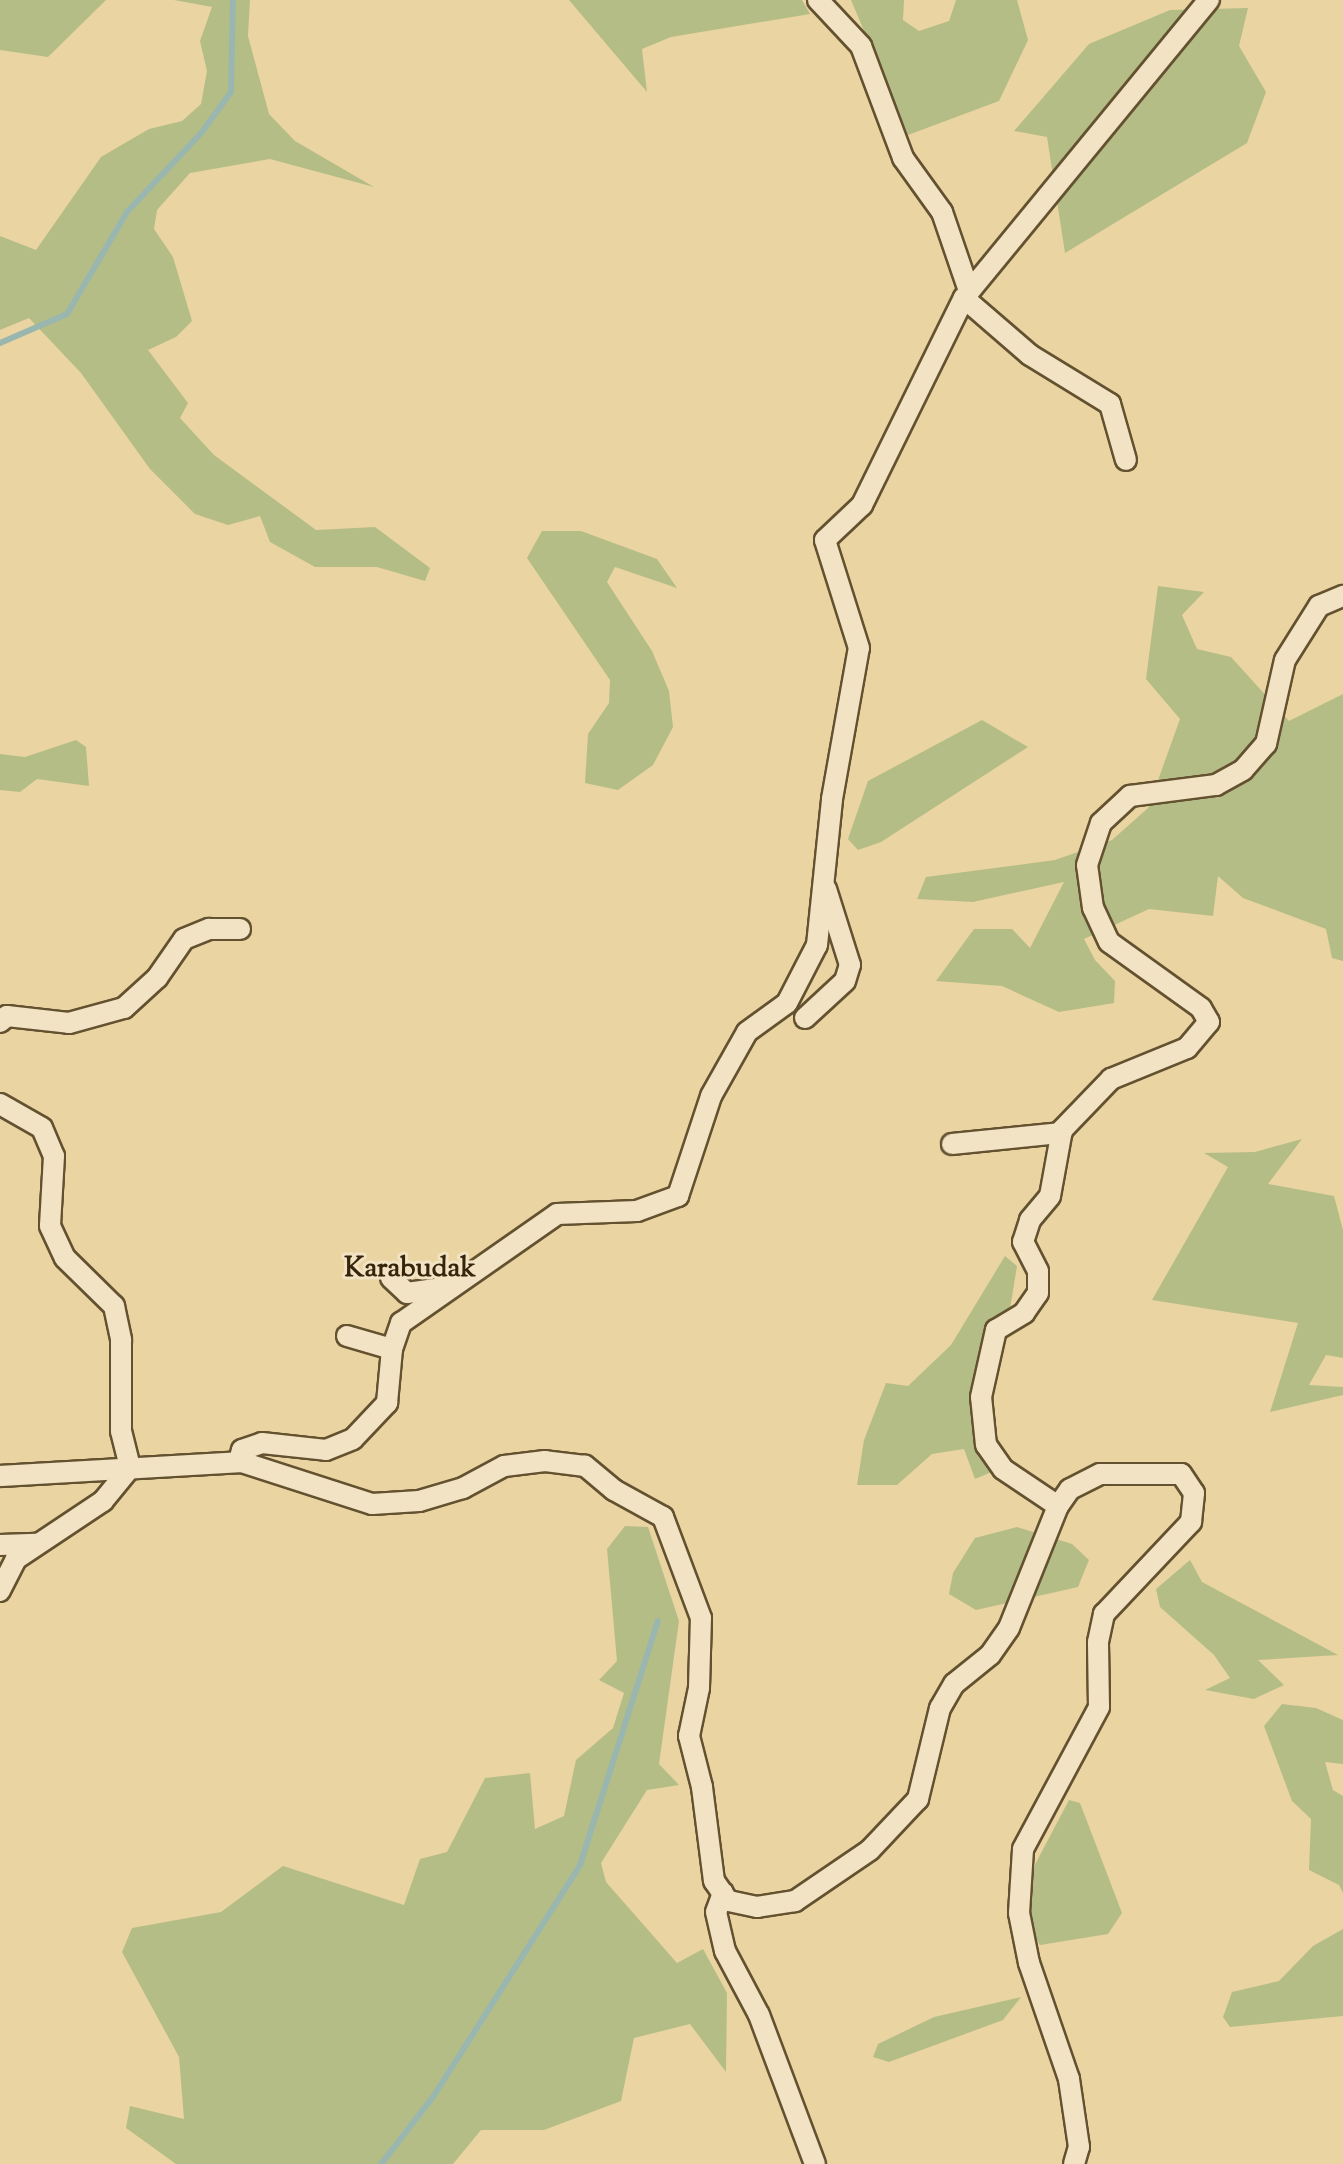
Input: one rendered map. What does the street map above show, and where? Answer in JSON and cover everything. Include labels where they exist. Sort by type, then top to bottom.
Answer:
[{"type":"street","points":[[818,0],[861,46],[903,158],[942,212],[966,294],[1030,355],[1110,404],[1126,460]]},
{"type":"street","points":[[242,1462],[242,1450],[262,1443],[326,1450],[353,1439],[387,1403],[392,1349],[401,1323],[476,1275],[557,1214],[637,1211],[678,1196],[711,1096],[747,1032],[787,1003],[817,945],[859,648],[825,540],[862,505],[966,294],[1209,0]]},
{"type":"street","points":[[1058,1506],[1003,1469],[986,1445],[981,1397],[996,1330],[1024,1313],[1038,1293],[1038,1271],[1023,1242],[1030,1220],[1050,1196],[1061,1133],[1111,1079],[1187,1048],[1209,1022],[1201,1008],[1109,942],[1093,908],[1087,865],[1101,823],[1130,796],[1216,785],[1243,770],[1266,744],[1285,660],[1319,606],[1343,596]]},
{"type":"street","points":[[805,1018],[845,981],[850,965],[824,881]]},
{"type":"street","points":[[0,1022],[7,1016],[69,1023],[124,1008],[157,978],[184,939],[209,929],[240,929]]},
{"type":"street","points":[[0,1104],[42,1128],[54,1156],[50,1226],[65,1258],[114,1306],[121,1340],[121,1431],[130,1468]]},
{"type":"street","points":[[952,1144],[1061,1133]]},
{"type":"street","points":[[391,1278],[407,1293],[428,1293],[476,1275]]},
{"type":"street","points":[[347,1336],[392,1349]]},
{"type":"street","points":[[0,1476],[242,1462],[372,1504],[419,1501],[463,1488],[504,1466],[545,1461],[585,1466],[614,1490],[663,1517],[701,1618],[699,1688],[689,1736],[702,1787],[714,1881],[728,1901],[757,1907],[795,1901],[870,1850],[918,1799],[940,1708],[954,1684],[990,1655],[1009,1628],[1058,1506],[1070,1489],[1100,1474],[1181,1474],[1194,1493],[1191,1522],[1104,1614],[1098,1642],[1099,1707],[1023,1849],[1019,1913],[1029,1963],[1069,2079],[1079,2147],[1074,2164]]},
{"type":"street","points":[[0,1591],[16,1559],[103,1501],[130,1468]]},
{"type":"street","points":[[2,1548],[41,1544]]},
{"type":"street","points":[[723,1893],[716,1912],[725,1951],[759,2015],[815,2164]]},
{"type":"green space","points":[[0,0],[106,0],[48,57],[0,50]]},
{"type":"green space","points":[[174,0],[250,0],[248,36],[269,114],[295,141],[374,187],[270,159],[190,173],[157,210],[154,229],[173,257],[192,321],[176,337],[148,350],[188,403],[180,418],[214,455],[316,530],[375,527],[430,568],[425,581],[377,567],[315,567],[270,542],[260,516],[228,525],[195,514],[150,469],[81,373],[29,318],[0,330],[0,236],[36,250],[101,157],[149,129],[182,121],[201,104],[207,71],[200,41],[212,7]]},
{"type":"green space","points":[[569,0],[802,0],[810,14],[671,37],[642,49],[647,92]]},
{"type":"green space","points":[[851,0],[904,0],[903,20],[919,31],[949,21],[956,0],[1017,0],[1028,40],[999,101],[908,135]]},
{"type":"green space","points":[[1248,8],[1239,46],[1266,92],[1247,143],[1065,253],[1047,137],[1014,131],[1089,44],[1170,10]]},
{"type":"green space","points":[[542,531],[581,531],[657,559],[677,588],[615,567],[607,582],[652,651],[669,691],[673,727],[653,765],[618,790],[585,783],[588,734],[609,703],[610,680],[527,558]]},
{"type":"green space","points":[[1158,586],[1204,592],[1182,615],[1197,649],[1231,657],[1289,721],[1343,694],[1343,961],[1332,958],[1326,929],[1243,898],[1218,876],[1213,916],[1149,909],[1084,939],[1095,960],[1115,981],[1114,1003],[1059,1012],[1002,986],[936,981],[974,929],[1012,929],[1030,948],[1064,882],[973,902],[917,899],[926,877],[1055,860],[1112,840],[1148,808],[1180,719],[1146,679]]},
{"type":"green space","points":[[982,720],[1028,747],[881,842],[858,850],[848,839],[868,781]]},
{"type":"green space","points":[[76,740],[86,747],[89,786],[37,779],[20,792],[0,790],[0,754],[25,757]]},
{"type":"green space","points":[[1302,1139],[1268,1184],[1334,1196],[1343,1230],[1343,1358],[1326,1355],[1309,1385],[1343,1387],[1343,1395],[1270,1412],[1298,1323],[1152,1300],[1228,1167],[1204,1153],[1255,1152]]},
{"type":"green space","points":[[1005,1256],[1017,1266],[1010,1309],[985,1327],[974,1401],[994,1471],[975,1479],[964,1449],[932,1454],[897,1485],[857,1485],[864,1440],[886,1383],[908,1386],[951,1345]]},
{"type":"green space","points":[[625,1526],[648,1527],[679,1621],[659,1764],[679,1785],[647,1790],[601,1863],[606,1882],[677,1963],[703,1949],[727,1993],[726,2072],[690,2024],[634,2038],[621,2101],[544,2130],[481,2130],[453,2164],[176,2164],[126,2128],[130,2106],[184,2119],[179,2057],[122,1952],[132,1928],[221,1912],[283,1866],[404,1905],[420,1859],[447,1852],[485,1778],[530,1773],[535,1829],[564,1816],[576,1760],[613,1728],[624,1693],[599,1680],[617,1661],[607,1549]]},
{"type":"green space","points":[[1017,1527],[1072,1544],[1089,1560],[1078,1587],[976,1610],[949,1594],[953,1573],[975,1538]]},
{"type":"green space","points":[[1190,1560],[1202,1582],[1338,1655],[1258,1660],[1284,1685],[1254,1699],[1205,1690],[1230,1678],[1214,1655],[1160,1607],[1156,1589]]},
{"type":"green space","points":[[1282,1704],[1316,1708],[1343,1720],[1343,1764],[1325,1762],[1333,1790],[1343,1796],[1343,1893],[1339,1885],[1309,1870],[1311,1819],[1292,1801],[1264,1726]]},
{"type":"green space","points":[[1069,1800],[1080,1803],[1122,1913],[1108,1934],[1040,1945],[1031,1931],[1029,1876]]},
{"type":"green space","points":[[1343,1929],[1343,2016],[1230,2027],[1223,2017],[1232,1992],[1279,1981],[1313,1946]]},
{"type":"green space","points":[[1021,1997],[1003,2020],[889,2062],[873,2057],[878,2044],[934,2017]]},
{"type":"waterway","points":[[0,343],[67,314],[127,212],[202,132],[231,92],[233,0]]},
{"type":"waterway","points":[[381,2164],[433,2097],[580,1865],[658,1621]]},
{"type":"district","name":"Karabudak","points":[[410,1269]]}]
